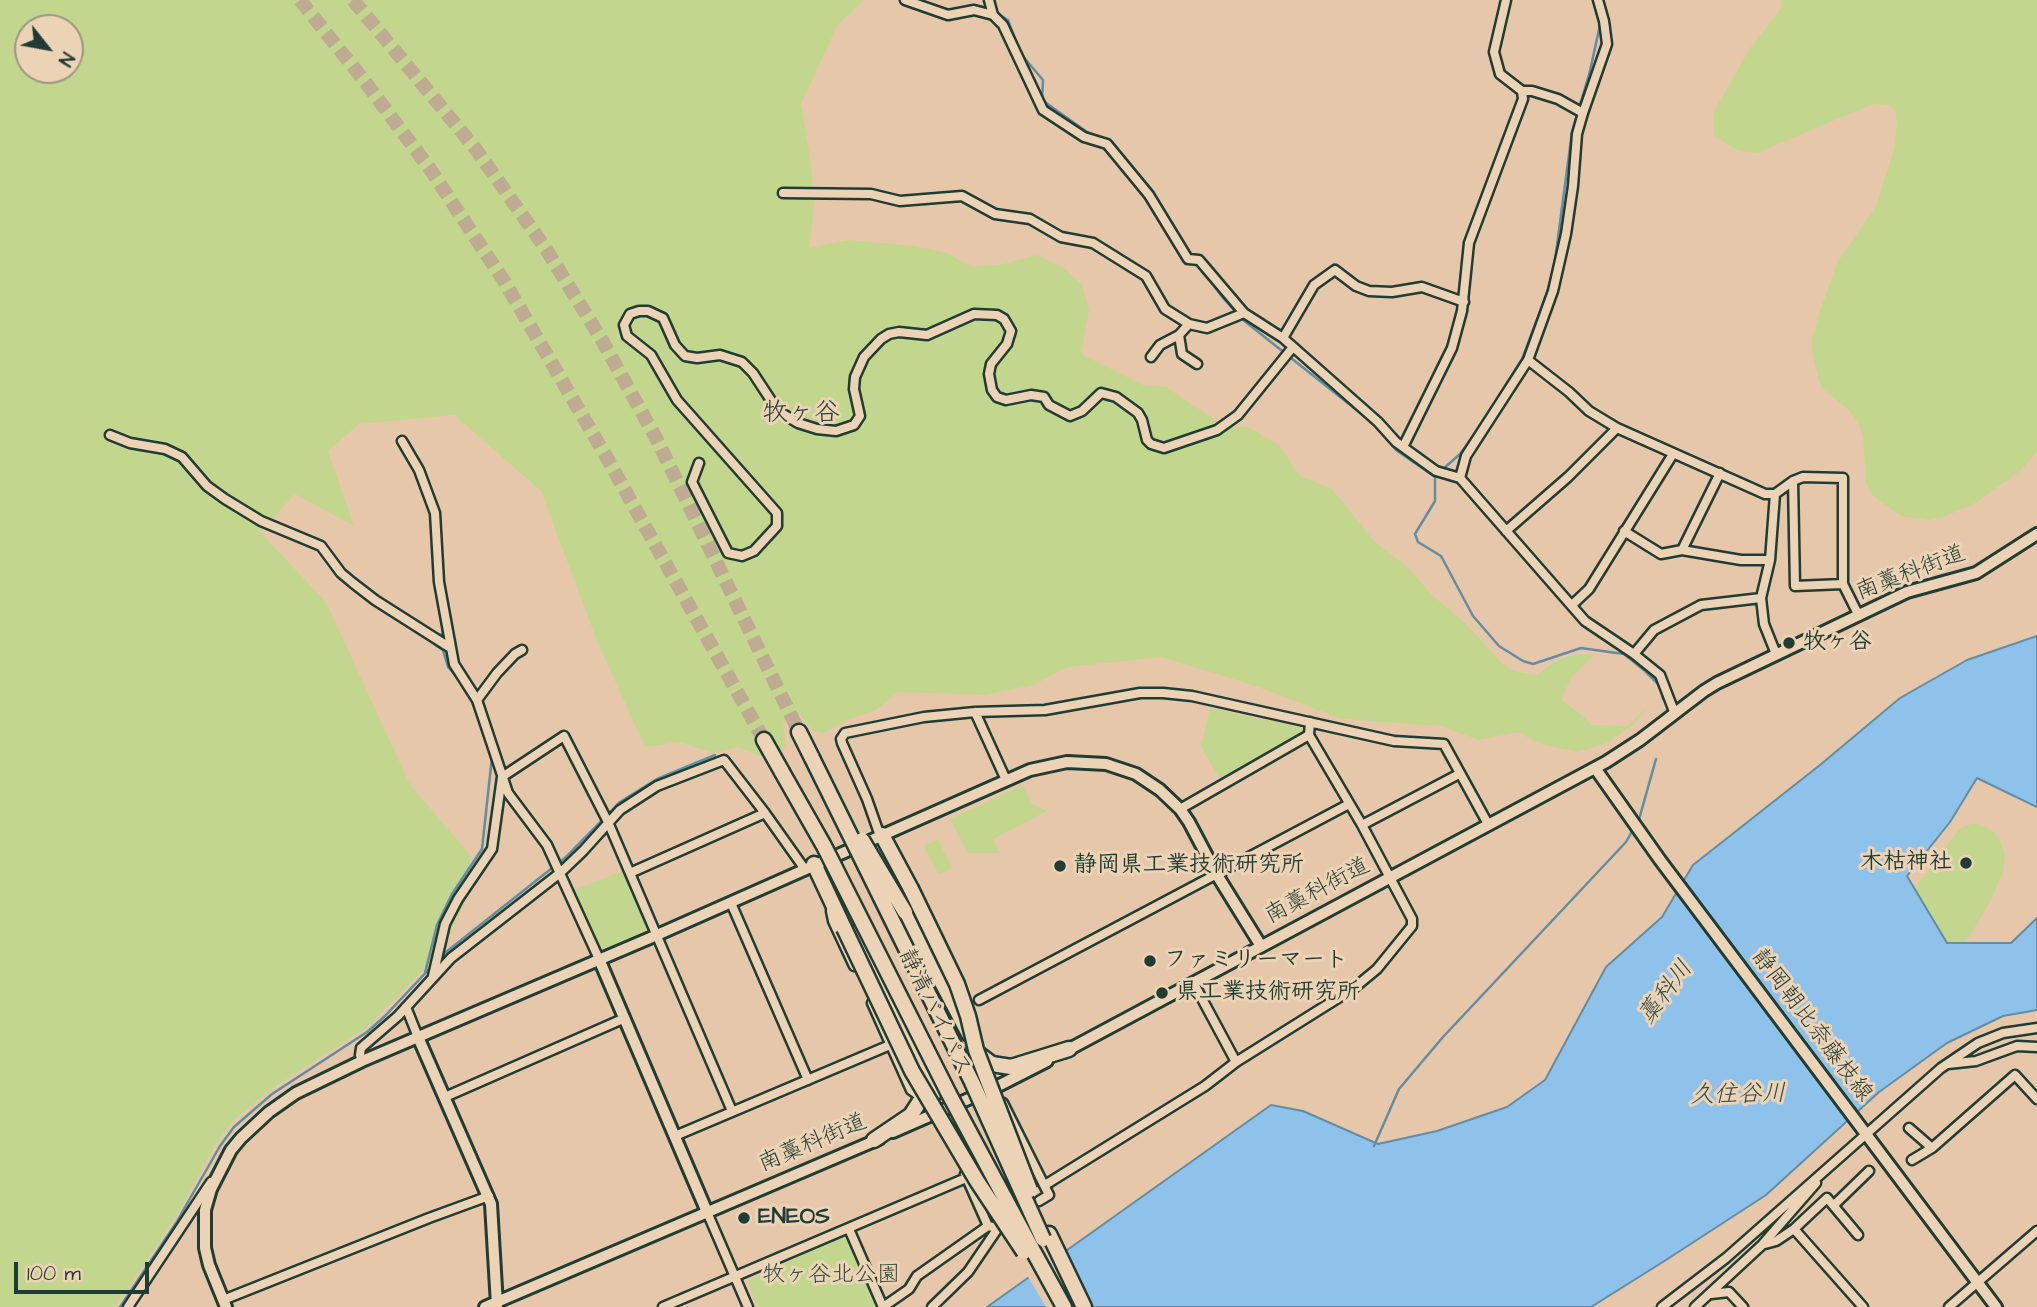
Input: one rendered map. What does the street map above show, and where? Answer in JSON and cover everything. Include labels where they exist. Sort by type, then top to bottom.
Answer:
[{"type":"highway","name":"静清バイパス","points":[[799,732],[972,1082],[1043,1238],[1082,1307]]},
{"type":"highway","name":"静清バイパス","points":[[764,740],[830,858],[991,1176],[1062,1307]]},
{"type":"highway","points":[[812,758],[905,912],[996,1087]]},
{"type":"highway","points":[[782,772],[827,864],[850,930],[912,1071],[977,1181],[1062,1307]]},
{"type":"highway","points":[[881,835],[911,889],[957,984],[976,1050],[1031,1194],[1082,1307]]},
{"type":"highway","points":[[809,866],[850,930],[941,1112]]},
{"type":"highway","points":[[980,1055],[992,1064],[1011,1067],[1069,1049]]},
{"type":"highway","points":[[874,1140],[911,1115],[922,1098],[924,1076]]},
{"type":"main road","name":"南藁科街道","points":[[485,1307],[996,1087],[1621,754],[1704,691],[1908,592],[1976,573],[2037,534]]},
{"type":"main road","points":[[225,1303],[209,1265],[204,1222],[211,1189],[231,1150],[254,1125],[296,1093],[362,1061],[731,903],[809,866],[1030,770],[1079,762],[1106,764],[1136,774],[1160,790],[1180,809],[1261,946]]},
{"type":"main road","name":"静岡朝比奈藤枝線","points":[[1595,768],[1660,860],[1996,1307]]},
{"type":"main road","points":[[599,958],[707,1212]]},
{"type":"main road","points":[[418,1037],[489,1196],[493,1220],[497,1304]]},
{"type":"street","points":[[905,0],[947,15],[974,10],[993,15]]},
{"type":"street","points":[[989,0],[993,15],[1003,25],[1043,110],[1084,137],[1107,144],[1149,195],[1188,259],[1199,260],[1244,313],[1283,338],[1291,349],[1378,422],[1403,447],[1436,471],[1460,478],[1584,621],[1660,674],[1675,715]]},
{"type":"street","points":[[1506,0],[1494,52],[1500,75],[1522,91],[1532,91],[1558,99],[1583,113]]},
{"type":"street","points":[[1460,478],[1466,456],[1528,360],[1553,290],[1566,234],[1577,134],[1606,44],[1605,21],[1598,0]]},
{"type":"street","points":[[1403,447],[1452,348],[1464,302],[1469,243],[1523,99],[1522,91]]},
{"type":"street","points":[[783,193],[871,194],[900,201],[962,196],[995,214],[1030,219],[1061,237],[1093,243],[1146,276],[1165,309],[1189,324],[1207,328],[1244,313]]},
{"type":"street","points":[[1283,338],[1314,285],[1335,270],[1356,286],[1369,291],[1392,292],[1422,287],[1464,302]]},
{"type":"street","points":[[699,463],[692,482],[728,553],[742,556],[754,551],[777,526],[778,513],[677,400],[651,355],[627,336],[624,325],[630,314],[639,310],[663,318],[675,345],[685,356],[697,358],[720,355],[742,362],[783,414],[798,423],[817,429],[836,430],[854,425],[860,416],[854,389],[855,377],[864,357],[881,339],[899,332],[927,335],[974,314],[997,315],[1004,319],[1012,331],[1007,344],[991,363],[990,383],[997,397],[1006,400],[1031,395],[1044,397],[1049,405],[1070,416],[1082,411],[1101,393],[1116,397],[1138,413],[1147,440],[1164,448],[1217,430],[1238,415],[1291,349]]},
{"type":"street","points":[[1151,357],[1160,345],[1179,335],[1189,324]]},
{"type":"street","points":[[1179,335],[1182,354],[1198,364]]},
{"type":"street","points":[[1528,360],[1589,411],[1617,428],[1765,494],[1774,494],[1803,477],[1843,478],[1843,584],[1859,616]]},
{"type":"street","points":[[1506,531],[1568,477],[1617,428]]},
{"type":"street","points":[[110,435],[130,443],[165,449],[182,457],[207,485],[225,499],[261,521],[321,546],[341,573],[353,583],[449,647]]},
{"type":"street","points":[[402,441],[419,470],[435,513],[439,582],[449,647],[457,671],[477,700],[508,793],[547,845],[599,958]]},
{"type":"street","points":[[1572,604],[1588,589],[1673,454]]},
{"type":"street","points":[[1682,550],[1720,473]]},
{"type":"street","points":[[1793,481],[1796,586],[1843,584]]},
{"type":"street","points":[[1774,494],[1770,560],[1761,598],[1764,624],[1776,654]]},
{"type":"street","points":[[1624,531],[1661,554],[1682,550],[1741,560],[1770,560]]},
{"type":"street","points":[[1634,654],[1654,630],[1701,605],[1761,598]]},
{"type":"street","points":[[477,700],[497,673],[522,650]]},
{"type":"street","points":[[881,835],[842,743],[845,733],[883,724],[975,712],[1045,710],[1140,693],[1192,696],[1394,741],[1444,744],[1488,824]]},
{"type":"street","points":[[975,712],[1006,780]]},
{"type":"street","points":[[1045,1185],[1205,1086],[1236,1062],[1353,988],[1377,969],[1413,924],[1362,825],[1308,735],[1310,722]]},
{"type":"street","points":[[1180,809],[1308,735]]},
{"type":"street","points":[[433,976],[445,924],[492,849],[502,777],[564,736],[608,822],[732,1111]]},
{"type":"street","points":[[362,1061],[361,1048],[406,1007],[451,958],[560,873],[620,810],[657,786],[720,760],[727,762],[809,866]]},
{"type":"street","points":[[1362,825],[1459,774]]},
{"type":"street","points":[[979,1000],[1349,804]]},
{"type":"street","points":[[630,873],[765,813]]},
{"type":"street","points":[[731,903],[808,1080]]},
{"type":"street","points":[[832,905],[830,912],[833,921],[890,1045],[911,1090],[922,1098]]},
{"type":"street","points":[[1193,982],[1236,1062]]},
{"type":"street","points":[[406,1007],[418,1037]]},
{"type":"street","points":[[445,1097],[625,1018]]},
{"type":"street","points":[[1662,1307],[1726,1258],[1824,1172],[1865,1132],[1947,1064],[1978,1043],[2003,1033],[2037,1028]]},
{"type":"street","points":[[675,1136],[890,1045]]},
{"type":"street","points":[[1947,1064],[1976,1061],[2017,1046],[2037,1047]]},
{"type":"street","points":[[1912,1160],[1932,1148],[2015,1075],[2037,1099]]},
{"type":"street","points":[[996,1087],[1049,1195],[1040,1201]]},
{"type":"street","points":[[941,1112],[988,1226]]},
{"type":"street","points":[[1909,1128],[1932,1148]]},
{"type":"street","points":[[128,1307],[231,1150]]},
{"type":"street","points":[[1834,1205],[1869,1171]]},
{"type":"street","points":[[1695,1307],[1762,1245],[1806,1197],[1824,1172]]},
{"type":"street","points":[[663,1307],[966,1178]]},
{"type":"street","points":[[225,1303],[416,1223],[489,1196]]},
{"type":"street","points":[[1762,1245],[1776,1241],[1794,1229],[1827,1198],[1858,1235]]},
{"type":"street","points":[[707,1212],[748,1307]]},
{"type":"street","points":[[849,1229],[883,1307],[909,1289],[916,1276],[988,1226],[998,1228],[978,1261],[932,1307]]},
{"type":"street","points":[[1794,1229],[1863,1307]]},
{"type":"street","points":[[1949,1307],[2037,1231]]},
{"type":"street","points":[[1709,1294],[1730,1292],[1743,1307]]},
{"type":"green space","points":[[0,0],[864,0],[837,26],[801,104],[810,157],[814,205],[809,248],[848,240],[914,246],[947,253],[972,267],[1004,264],[1036,255],[1063,267],[1082,285],[1089,311],[1081,354],[1143,385],[1166,387],[1226,427],[1248,427],[1279,445],[1300,476],[1332,489],[1375,542],[1409,568],[1432,595],[1464,622],[1502,663],[1513,671],[1536,675],[1561,658],[1579,654],[1594,655],[1572,676],[1561,700],[1592,725],[1627,726],[1648,707],[1634,724],[1607,743],[1578,752],[1540,744],[1518,732],[1479,740],[1441,726],[1342,719],[1253,685],[1161,657],[1068,667],[1033,685],[985,695],[898,692],[876,710],[847,720],[824,733],[813,731],[798,714],[783,723],[786,746],[775,757],[760,756],[739,747],[713,753],[679,742],[645,747],[597,641],[541,491],[454,415],[359,424],[328,451],[354,526],[295,494],[260,532],[326,602],[410,785],[471,856],[465,902],[451,933],[432,961],[366,1028],[273,1088],[233,1121],[216,1144],[179,1212],[116,1307],[0,1307]]},
{"type":"green space","points":[[1781,0],[2037,0],[2037,452],[2020,471],[1977,502],[1944,517],[1928,520],[1901,516],[1872,495],[1866,483],[1863,436],[1859,425],[1850,411],[1824,390],[1818,378],[1812,351],[1812,339],[1819,314],[1837,263],[1876,206],[1895,146],[1895,111],[1890,105],[1873,104],[1757,153],[1739,151],[1714,136],[1713,113],[1750,48],[1777,14],[1782,5]]},
{"type":"green space","points":[[1210,708],[1303,728],[1304,734],[1221,781],[1201,747]]},
{"type":"green space","points":[[1023,785],[1032,804],[1047,811],[993,839],[1000,853],[968,853],[950,819]]},
{"type":"green space","points":[[1971,824],[1980,824],[1994,832],[2005,856],[2003,872],[1991,900],[1971,934],[1953,954],[1912,893],[1958,830]]},
{"type":"green space","points":[[938,839],[952,868],[939,875],[924,846]]},
{"type":"green space","points":[[623,871],[650,931],[605,949],[601,946],[574,890]]},
{"type":"green space","name":"牧ヶ谷北公園","points":[[847,1234],[877,1307],[758,1307],[747,1281]]},
{"type":"water","points":[[2037,636],[2037,807],[1977,778],[1950,822],[1907,876],[1947,943],[2011,943],[2037,918],[2037,1010],[2003,1016],[1947,1043],[1879,1092],[1766,1195],[1666,1260],[1591,1307],[987,1307],[1271,1105],[1303,1111],[1378,1144],[1437,1131],[1507,1107],[1545,1080],[1606,967],[1662,917],[1693,865],[1900,698],[1967,660]]},
{"type":"pier","points":[[1680,879],[1858,1116],[1849,1124],[1673,890]]},
{"type":"pier","points":[[1062,1250],[1093,1307],[1046,1307],[1027,1275]]},
{"type":"waterway","points":[[1442,470],[1460,454],[1522,359],[1546,296],[1554,268],[1572,132],[1600,25],[1593,0]]},
{"type":"waterway","points":[[1000,15],[1008,20],[1018,47]]},
{"type":"waterway","points":[[1020,53],[1043,80],[1042,100],[1087,132],[1112,142],[1151,189],[1173,226]]},
{"type":"waterway","points":[[1200,267],[1242,319],[1374,424],[1396,450],[1435,477]]},
{"type":"waterway","points":[[1438,475],[1435,477],[1435,501],[1415,534],[1418,542],[1441,556],[1473,616],[1499,646],[1533,664],[1581,648],[1624,654],[1661,687],[1663,699]]},
{"type":"waterway","points":[[427,504],[430,511]]},
{"type":"waterway","points":[[433,535],[433,553]]},
{"type":"waterway","points":[[434,633],[439,636],[443,633],[440,608]]},
{"type":"waterway","points":[[435,645],[443,650],[448,667],[462,683]]},
{"type":"waterway","points":[[441,956],[566,857],[620,802],[657,779],[715,755]]},
{"type":"waterway","points":[[425,973],[437,925],[452,894],[482,849],[492,757]]},
{"type":"waterway","points":[[1638,823],[1656,759]]},
{"type":"waterway","points":[[1374,1146],[1399,1089],[1443,1037],[1626,842],[1634,828]]},
{"type":"waterway","points":[[120,1307],[176,1223],[220,1146],[234,1127],[272,1094],[367,1032],[432,966]]},
{"type":"tunnel","points":[[300,0],[430,169],[504,281],[607,458],[764,740]]},
{"type":"tunnel","points":[[353,0],[475,148],[546,249],[603,342],[657,440],[799,732]]},
{"type":"place","name":"牧ヶ谷","points":[[1789,643]]},
{"type":"place","name":"木枯神社","points":[[1966,863]]},
{"type":"place","name":"静岡県工業技術研究所","points":[[1060,866]]},
{"type":"place","name":"ファミリーマート","points":[[1150,961]]},
{"type":"place","name":"県工業技術研究所","points":[[1162,993]]},
{"type":"place","name":"ENEOS","points":[[744,1218]]},
{"type":"district","name":"牧ヶ谷","points":[[801,415]]},
{"type":"water label","name":"藁科川","points":[[1667,993]]},
{"type":"water label","name":"久住谷川","points":[[1738,1096]]}]
